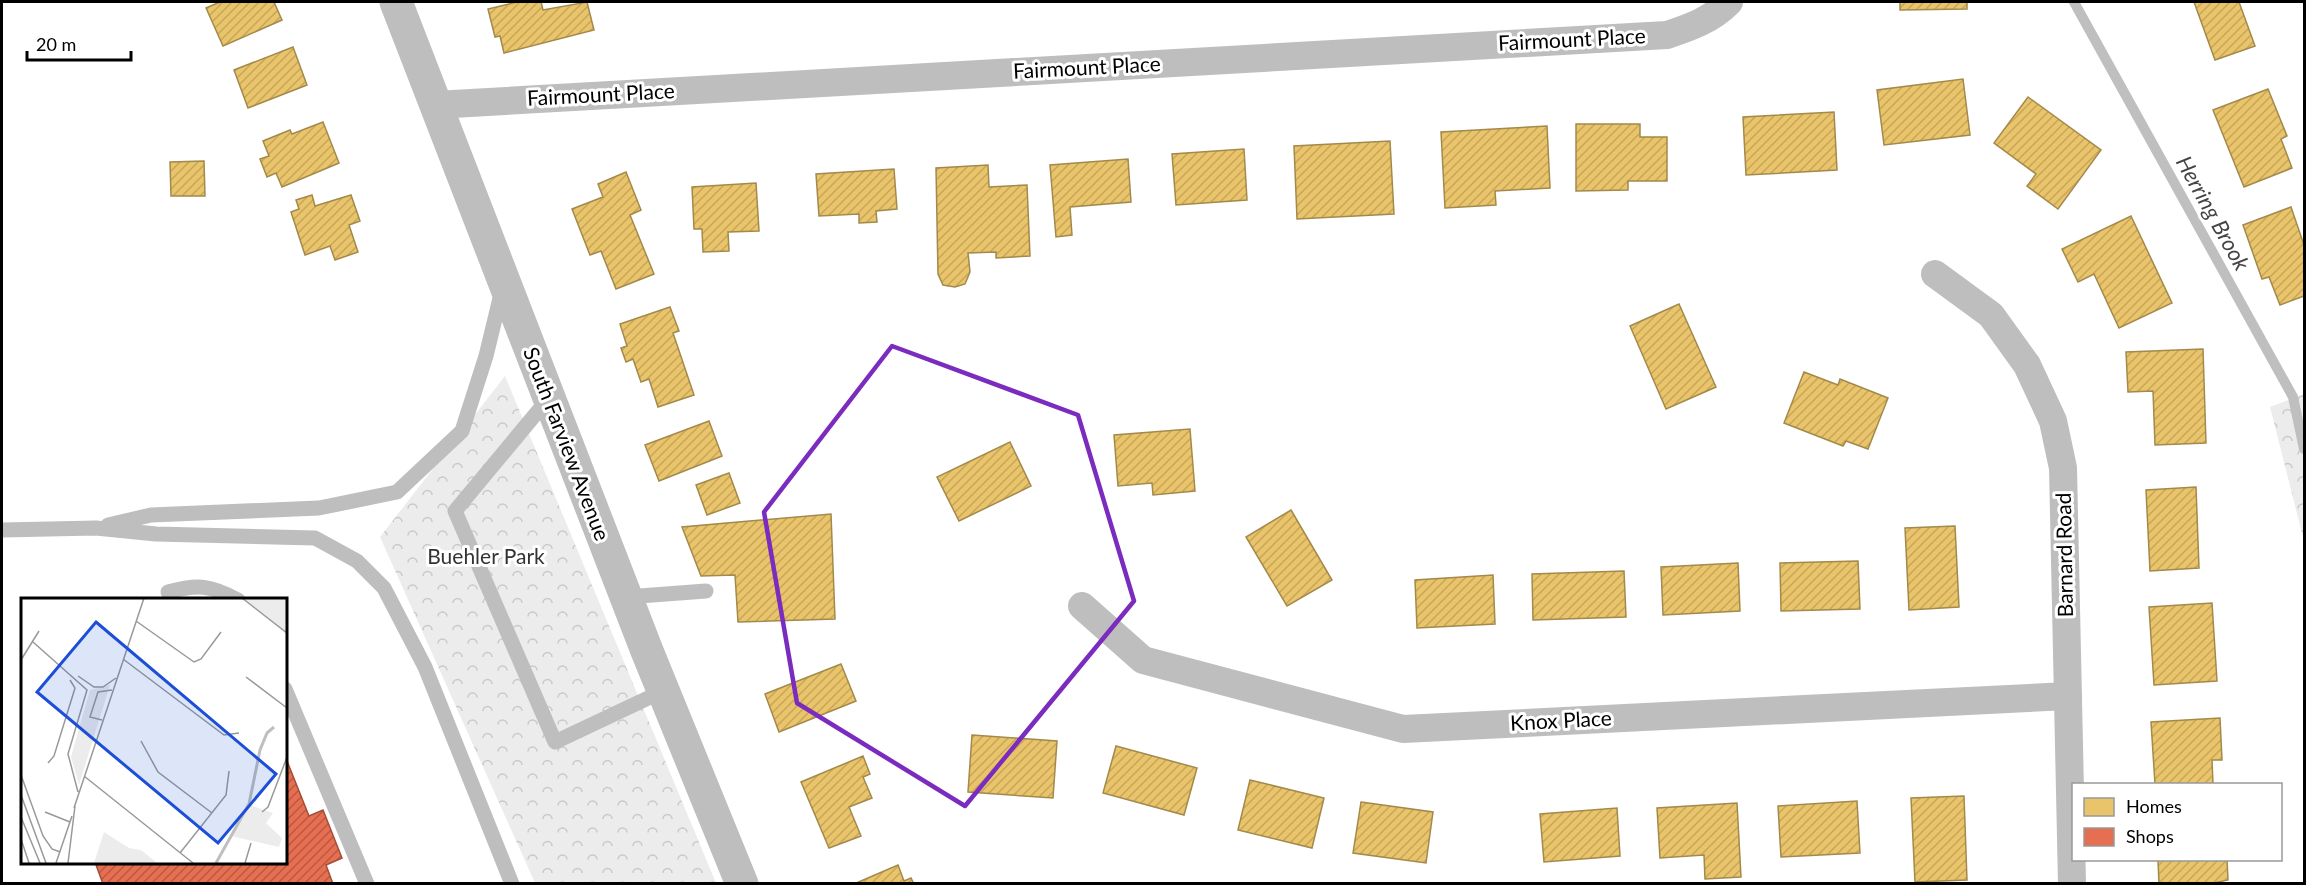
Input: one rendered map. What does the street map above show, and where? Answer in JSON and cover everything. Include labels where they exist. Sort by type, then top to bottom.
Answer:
[{"type":"street","name":"South Farview Avenue","points":[[396,2],[626,597],[742,884]]},
{"type":"street","name":"Fairmount Place","points":[[435,105],[1668,35],[1694,26],[1718,12],[1729,2]]},
{"type":"street","name":"Barnard Road","points":[[1935,274],[1991,315],[2027,365],[2053,422],[2064,468],[2072,884]]},
{"type":"street","name":"Knox Place","points":[[1082,606],[1143,660],[1403,729],[2068,696]]},
{"type":"lane","points":[[96,528],[151,515],[319,508],[397,492],[462,431],[486,356],[504,281]]},
{"type":"lane","points":[[549,398],[454,511],[555,742],[663,691]]},
{"type":"lane","points":[[2,530],[96,528],[156,534],[315,538],[357,561],[384,588],[425,667],[512,884]]},
{"type":"lane","points":[[168,592],[194,585],[218,589],[234,598]]},
{"type":"lane","points":[[626,597],[706,591]]},
{"type":"lane","points":[[286,690],[367,884]]},
{"type":"highlighted area","points":[[892,346],[1078,415],[1134,601],[965,806],[797,703],[764,512]]},
{"type":"green space","name":"Buehler Park","points":[[505,376],[716,883],[535,883],[380,537]]},
{"type":"green space","points":[[2304,394],[2304,541],[2270,407]]},
{"type":"building: Homes","points":[[220,2],[274,2],[282,20],[223,46],[206,8]]},
{"type":"building: Homes","points":[[517,2],[541,2],[543,10],[587,2],[594,30],[504,53],[500,36],[495,37],[488,9]]},
{"type":"building: Homes","points":[[1900,2],[1967,2],[1967,9],[1900,10]]},
{"type":"building: Homes","points":[[2194,2],[2239,2],[2255,46],[2215,60]]},
{"type":"building: Homes","points":[[293,47],[307,85],[248,108],[234,70]]},
{"type":"building: Homes","points":[[1963,79],[1970,135],[1884,145],[1877,90]]},
{"type":"building: Homes","points":[[2268,89],[2287,136],[2281,139],[2292,168],[2244,187],[2213,110]]},
{"type":"building: Homes","points":[[2028,97],[2101,150],[2058,209],[2027,186],[2036,174],[1994,143]]},
{"type":"building: Homes","points":[[1834,112],[1837,170],[1746,175],[1743,117]]},
{"type":"building: Homes","points":[[323,122],[339,163],[282,187],[276,173],[267,177],[260,159],[269,156],[263,141],[290,130],[292,134]]},
{"type":"building: Homes","points":[[1576,124],[1640,124],[1640,137],[1667,137],[1667,181],[1628,181],[1628,190],[1576,191]]},
{"type":"building: Homes","points":[[1547,126],[1550,188],[1495,191],[1496,205],[1445,208],[1441,132]]},
{"type":"building: Homes","points":[[1390,141],[1394,214],[1297,219],[1294,146]]},
{"type":"building: Homes","points":[[1244,149],[1247,200],[1176,205],[1172,154]]},
{"type":"building: Homes","points":[[1128,159],[1131,202],[1070,207],[1072,235],[1056,237],[1050,165]]},
{"type":"building: Homes","points":[[204,161],[205,196],[171,196],[170,162]]},
{"type":"building: Homes","points":[[988,165],[989,187],[1027,185],[1030,256],[996,258],[996,252],[968,253],[970,272],[965,284],[955,287],[943,285],[938,274],[936,168]]},
{"type":"building: Homes","points":[[894,169],[897,209],[876,211],[877,222],[859,223],[859,214],[819,216],[816,174]]},
{"type":"building: Homes","points":[[626,172],[641,210],[630,215],[654,274],[616,289],[601,251],[590,255],[572,209],[603,197],[598,184]]},
{"type":"building: Homes","points":[[756,183],[759,231],[728,232],[729,251],[703,252],[702,229],[694,229],[692,187]]},
{"type":"building: Homes","points":[[312,195],[315,206],[351,195],[360,221],[349,225],[358,252],[335,260],[330,246],[305,255],[291,212],[299,209],[296,200]]},
{"type":"building: Homes","points":[[2291,207],[2304,245],[2304,296],[2280,305],[2269,277],[2262,279],[2243,225]]},
{"type":"building: Homes","points":[[2131,216],[2172,303],[2119,328],[2094,274],[2078,282],[2062,249]]},
{"type":"building: Homes","points":[[1679,304],[1716,387],[1666,409],[1630,326]]},
{"type":"building: Homes","points":[[670,307],[679,331],[673,333],[694,395],[658,407],[649,379],[641,382],[633,359],[626,362],[621,348],[627,346],[620,324]]},
{"type":"building: Homes","points":[[2203,349],[2206,443],[2155,445],[2153,391],[2128,392],[2126,352]]},
{"type":"building: Homes","points":[[1804,372],[1838,385],[1840,379],[1888,398],[1868,449],[1846,441],[1843,446],[1784,423]]},
{"type":"building: Homes","points":[[709,421],[722,456],[659,481],[645,445]]},
{"type":"building: Homes","points":[[1190,429],[1195,491],[1153,495],[1152,483],[1118,486],[1114,435]]},
{"type":"building: Homes","points":[[1010,442],[1031,486],[959,521],[937,477]]},
{"type":"building: Homes","points":[[729,473],[740,503],[707,515],[696,485]]},
{"type":"building: Homes","points":[[2196,487],[2199,568],[2150,571],[2146,490]]},
{"type":"building: Homes","points":[[1291,510],[1332,580],[1287,606],[1246,537]]},
{"type":"building: Homes","points":[[831,514],[835,619],[738,622],[735,575],[701,576],[682,527]]},
{"type":"building: Homes","points":[[1955,526],[1959,607],[1909,610],[1905,528]]},
{"type":"building: Homes","points":[[1858,561],[1860,609],[1781,611],[1780,563]]},
{"type":"building: Homes","points":[[1738,563],[1740,611],[1663,615],[1661,567]]},
{"type":"building: Homes","points":[[1624,571],[1626,617],[1533,620],[1532,574]]},
{"type":"building: Homes","points":[[1493,575],[1495,624],[1417,628],[1415,580]]},
{"type":"building: Homes","points":[[2212,603],[2217,681],[2154,685],[2149,607]]},
{"type":"building: Homes","points":[[841,664],[856,701],[779,732],[765,694]]},
{"type":"building: Homes","points":[[2220,718],[2222,760],[2212,760],[2213,783],[2155,783],[2151,722]]},
{"type":"building: Homes","points":[[972,735],[1057,741],[1053,798],[968,792]]},
{"type":"building: Homes","points":[[1116,746],[1197,768],[1184,815],[1103,793]]},
{"type":"building: Homes","points":[[863,756],[870,774],[863,777],[872,798],[849,807],[861,836],[829,848],[801,782]]},
{"type":"building: Homes","points":[[1250,780],[1324,798],[1312,848],[1238,830]]},
{"type":"building: Homes","points":[[1964,796],[1967,880],[1915,882],[1911,798]]},
{"type":"building: Homes","points":[[1857,801],[1860,853],[1781,857],[1778,806]]},
{"type":"building: Homes","points":[[1361,802],[1433,812],[1426,863],[1353,853]]},
{"type":"building: Homes","points":[[1737,803],[1741,877],[1705,879],[1704,855],[1660,858],[1657,808]]},
{"type":"building: Homes","points":[[1617,808],[1620,856],[1544,862],[1540,814]]},
{"type":"building: Homes","points":[[2158,861],[2227,861],[2228,880],[2209,884],[2159,884]]},
{"type":"building: Homes","points":[[898,865],[904,881],[911,878],[914,884],[854,884]]},
{"type":"building: Shops","points":[[286,758],[309,816],[323,810],[342,858],[326,865],[333,884],[103,884],[96,864],[286,864]]},
{"type":"waterway","name":"Herring Brook","points":[[2074,2],[2293,397],[2304,449]]}]
